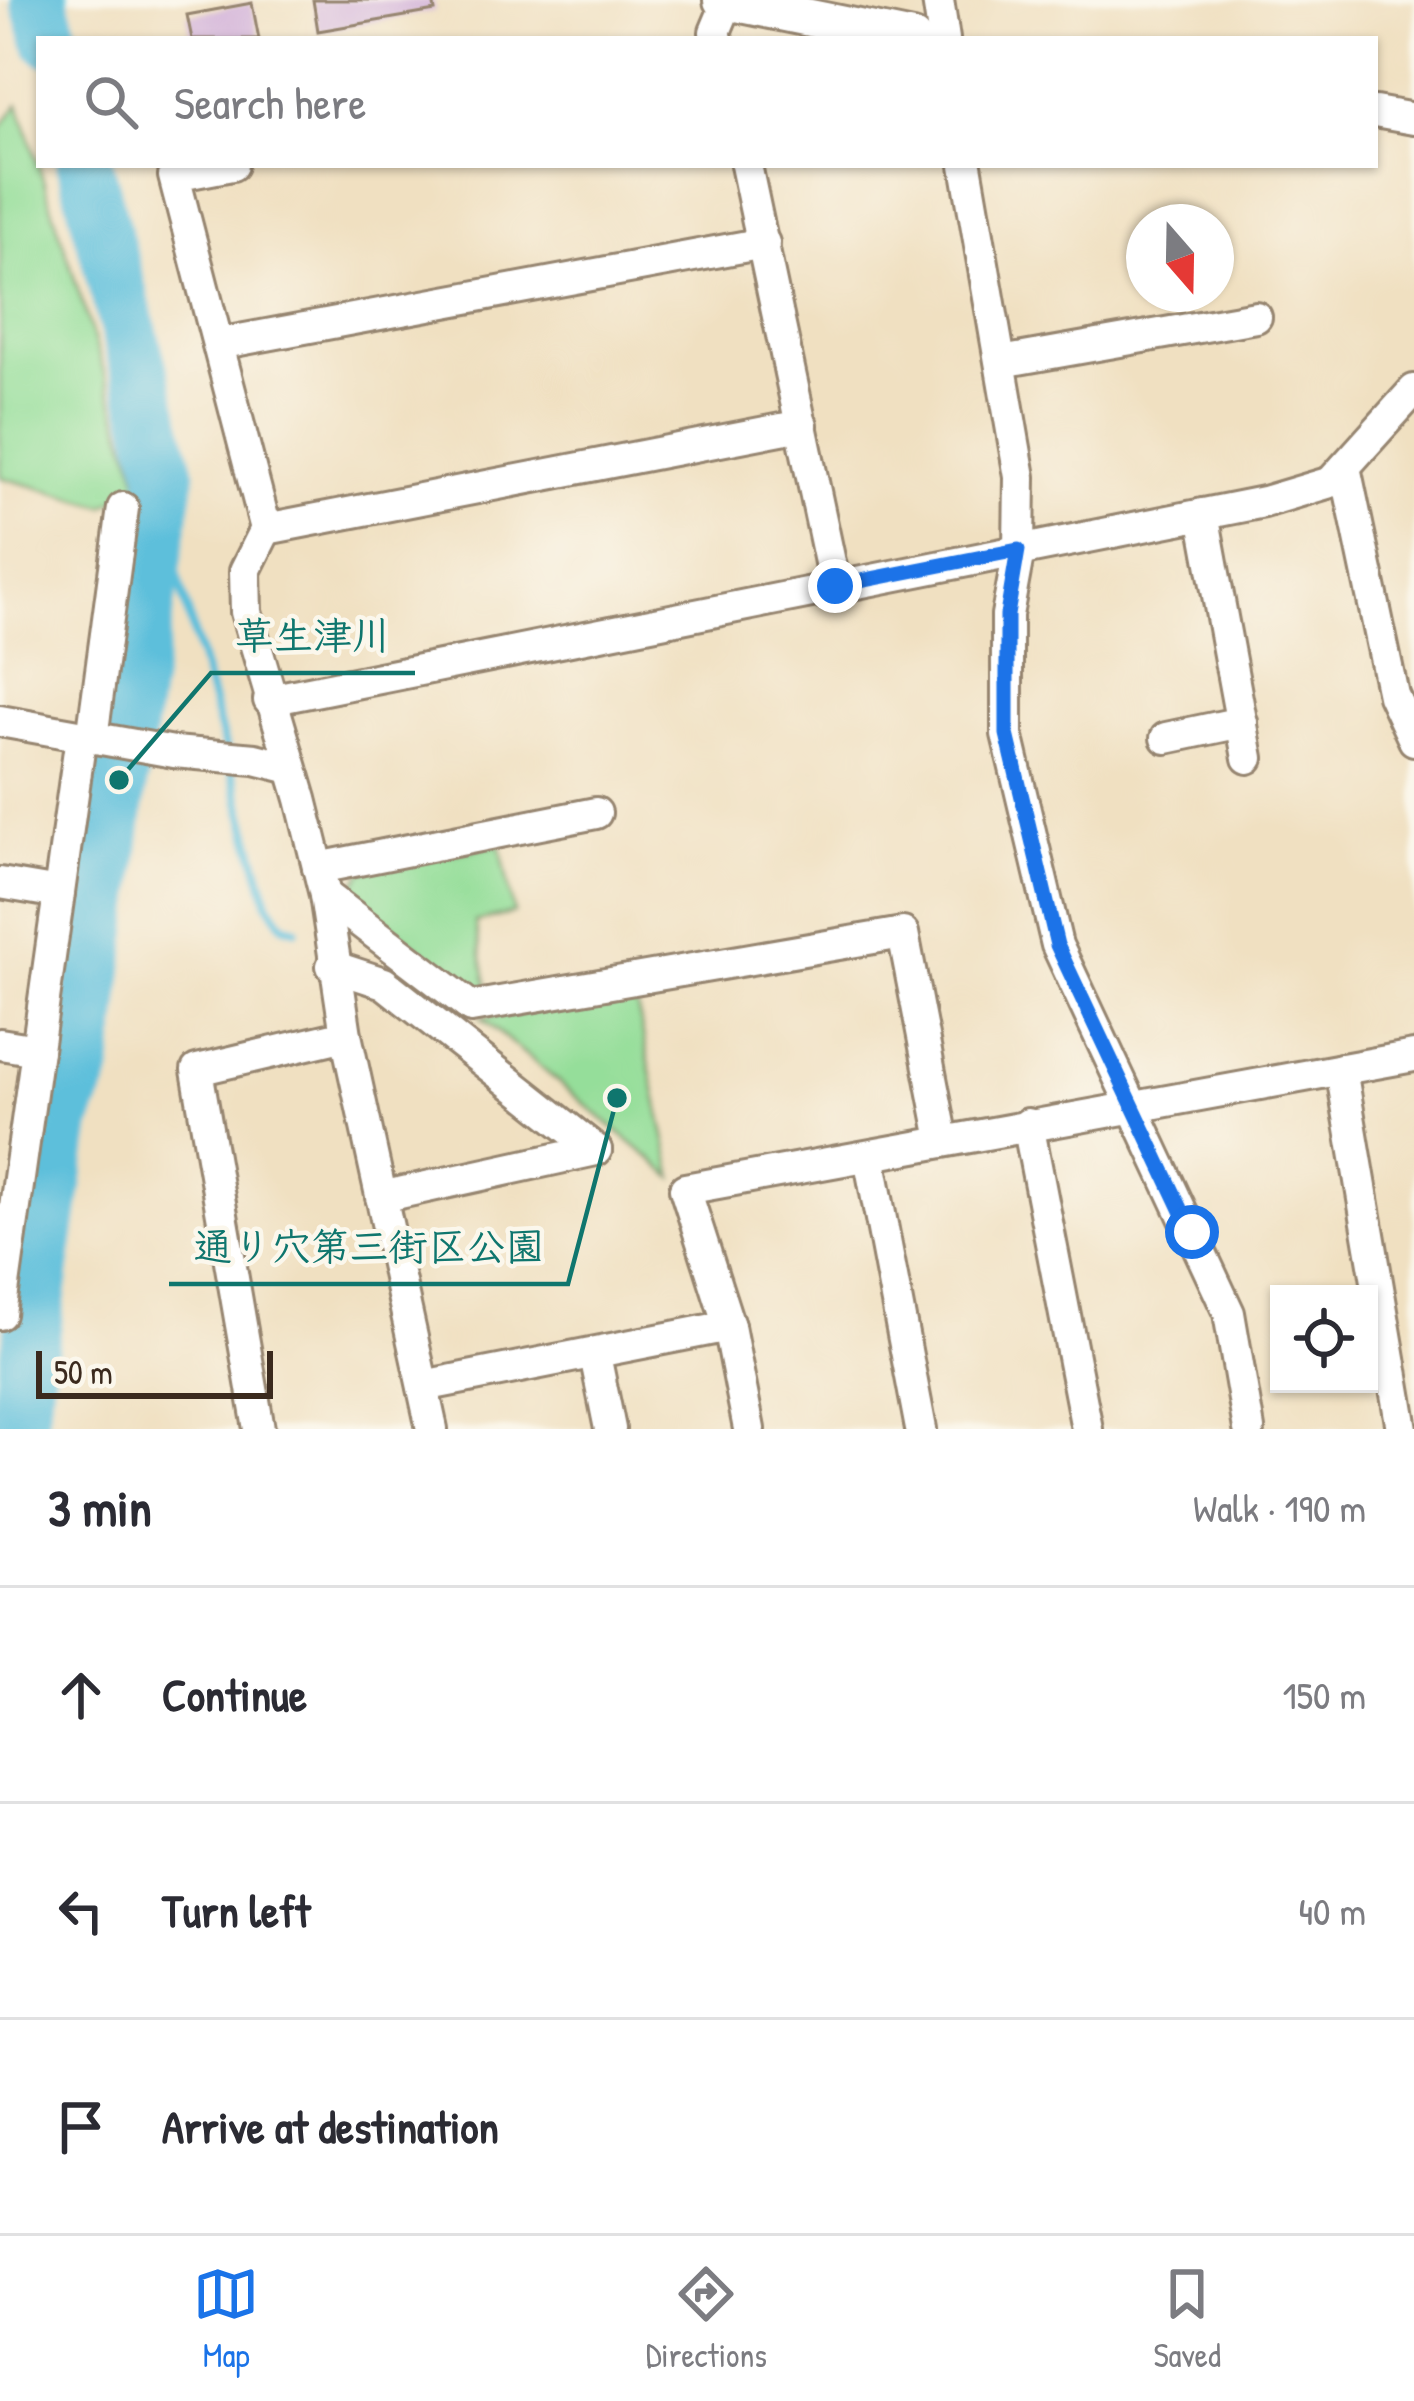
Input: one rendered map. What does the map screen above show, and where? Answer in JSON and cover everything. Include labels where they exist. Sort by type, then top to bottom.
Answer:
[{"type":"street","points":[[938,0],[944,36]]},
{"type":"street","points":[[717,36],[725,1],[823,11],[903,36]]},
{"type":"street","points":[[1378,113],[1408,121],[1414,118]]},
{"type":"street","points":[[216,168],[174,176],[266,529],[245,571],[246,612],[321,881],[332,966],[432,1429]]},
{"type":"street","points":[[747,168],[835,586]]},
{"type":"street","points":[[967,168],[1020,477],[1018,550],[1007,615],[1007,734],[1057,945],[1229,1313],[1249,1429]]},
{"type":"street","points":[[218,344],[764,243]]},
{"type":"street","points":[[1001,362],[1256,317]]},
{"type":"street","points":[[269,700],[1203,514],[1331,482],[1414,390]]},
{"type":"street","points":[[266,529],[802,425]]},
{"type":"street","points":[[1345,467],[1393,695],[1414,740]]},
{"type":"street","points":[[1,1299],[58,893],[91,738],[123,508]]},
{"type":"street","points":[[1203,514],[1248,758]]},
{"type":"street","points":[[0,721],[291,769]]},
{"type":"street","points":[[1166,739],[1243,722]]},
{"type":"street","points":[[321,881],[596,813]]},
{"type":"street","points":[[321,881],[471,1007],[903,933],[943,1140]]},
{"type":"street","points":[[0,883],[58,893]]},
{"type":"street","points":[[332,966],[384,983],[596,1150],[382,1197]]},
{"type":"street","points":[[259,1429],[197,1070],[346,1035]]},
{"type":"street","points":[[0,1044],[37,1050]]},
{"type":"street","points":[[749,1429],[729,1326],[685,1189],[1414,1056]]},
{"type":"street","points":[[1341,1069],[1402,1429]]},
{"type":"street","points":[[1028,1124],[1087,1429]]},
{"type":"street","points":[[869,1156],[921,1429]]},
{"type":"street","points":[[423,1386],[729,1326]]},
{"type":"street","points":[[595,1355],[610,1429]]},
{"type":"green space","points":[[19,104],[141,488],[104,506],[0,477],[0,127]]},
{"type":"green space","points":[[500,844],[514,913],[475,922],[488,990],[470,990],[350,892],[363,871]]},
{"type":"green space","points":[[635,997],[674,1178],[481,1018]]},
{"type":"building","points":[[313,0],[433,0],[435,11],[318,31]]},
{"type":"building","points":[[252,3],[258,36],[191,36],[187,15]]},
{"type":"waterway","points":[[39,0],[50,36]]},
{"type":"waterway","points":[[18,1429],[63,1120],[83,1070],[119,780],[167,476],[86,168]]},
{"type":"waterway","points":[[161,515],[268,903],[283,925],[296,929]]},
{"type":"place","name":"草生津川","points":[[119,780]]},
{"type":"place","name":"通り穴第三街区公園","points":[[617,1098]]},
{"type":"route","points":[[835,586],[1018,550],[1007,615],[1007,734],[1057,945],[1192,1232]]}]
